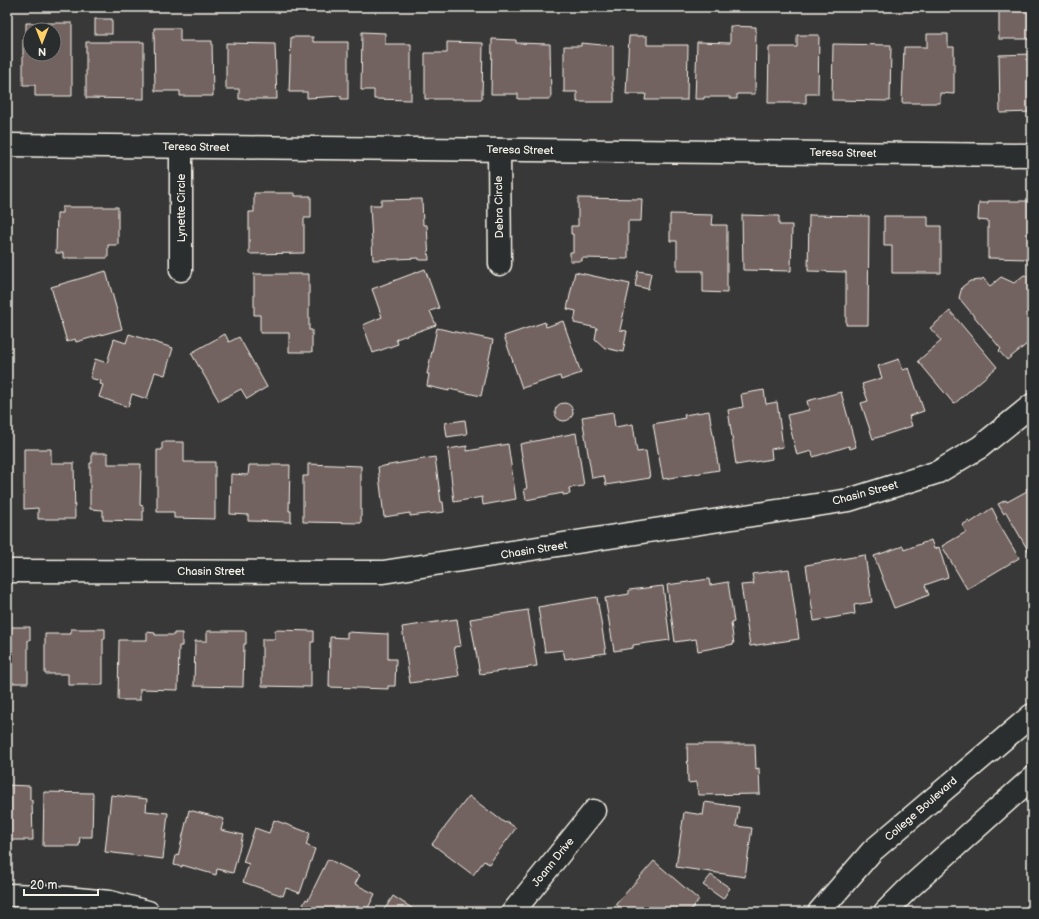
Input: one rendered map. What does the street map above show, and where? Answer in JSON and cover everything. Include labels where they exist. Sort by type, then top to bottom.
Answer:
[{"type":"street","name":"Teresa Street","points":[[7,145],[1032,155]]},
{"type":"street","name":"Lynette Circle","points":[[181,146],[181,270]]},
{"type":"street","name":"Debra Circle","points":[[499,150],[500,264]]},
{"type":"street","name":"Chasin Street","points":[[7,571],[384,572],[841,501],[938,472],[980,447],[1032,405]]},
{"type":"street","name":"College Boulevard","points":[[819,912],[872,851],[1032,715]]},
{"type":"street","points":[[885,912],[908,889],[1032,778]]},
{"type":"street","name":"Joann Drive","points":[[513,912],[594,811]]},
{"type":"street","points":[[7,895],[44,896],[110,902],[148,912]]},
{"type":"building","points":[[999,7],[1032,7],[1032,39],[999,39]]},
{"type":"building","points":[[95,19],[112,19],[112,34],[95,34]]},
{"type":"building","points":[[62,23],[72,23],[72,96],[35,96],[35,85],[23,85],[23,62],[62,62]]},
{"type":"building","points":[[730,26],[756,27],[755,94],[737,94],[737,99],[730,99],[730,97],[704,97],[704,99],[695,99],[697,42],[730,43]]},
{"type":"building","points":[[154,28],[180,28],[180,41],[212,41],[213,96],[180,96],[180,91],[155,91]]},
{"type":"building","points":[[362,32],[385,33],[385,44],[411,44],[411,100],[374,99],[374,90],[361,90]]},
{"type":"building","points":[[927,34],[948,34],[948,47],[954,47],[954,94],[940,93],[940,103],[902,103],[904,47],[927,47]]},
{"type":"building","points":[[797,35],[819,35],[818,94],[806,94],[806,103],[768,103],[769,47],[797,47]]},
{"type":"building","points":[[629,36],[647,36],[647,45],[688,45],[687,100],[645,100],[646,94],[626,94]]},
{"type":"building","points":[[291,37],[313,37],[313,42],[348,42],[348,99],[341,99],[341,96],[307,98],[307,92],[289,92]]},
{"type":"building","points":[[492,39],[516,40],[516,43],[550,44],[551,99],[518,99],[518,94],[491,94]]},
{"type":"building","points":[[86,42],[144,42],[144,99],[86,98]]},
{"type":"building","points":[[447,42],[483,43],[482,99],[425,99],[425,53],[447,53]]},
{"type":"building","points":[[226,43],[275,44],[277,99],[239,99],[239,89],[226,89]]},
{"type":"building","points":[[581,43],[613,46],[614,102],[577,102],[577,92],[564,92],[564,46],[581,46]]},
{"type":"building","points":[[833,44],[891,45],[890,101],[832,100]]},
{"type":"building","points":[[1032,54],[1032,112],[1000,113],[999,55]]},
{"type":"building","points":[[254,193],[295,193],[295,196],[311,196],[311,218],[304,218],[304,253],[249,254],[249,212],[254,212]]},
{"type":"building","points":[[578,198],[642,199],[641,221],[628,221],[628,259],[582,258],[582,261],[570,261],[570,252],[573,252],[573,234],[571,234],[571,226],[578,226]]},
{"type":"building","points":[[422,199],[423,225],[427,225],[429,260],[419,260],[419,258],[373,260],[370,205],[381,205],[381,200]]},
{"type":"building","points":[[988,201],[1032,201],[1032,260],[988,258],[988,221],[978,220],[979,203],[988,203]]},
{"type":"building","points":[[62,207],[118,207],[118,245],[108,245],[108,258],[63,258],[63,253],[56,253],[57,213],[62,213]]},
{"type":"building","points":[[670,214],[713,215],[712,225],[727,225],[727,293],[703,292],[703,271],[677,271],[677,241],[670,241]]},
{"type":"building","points":[[742,215],[779,216],[779,225],[792,225],[791,271],[743,270]]},
{"type":"building","points":[[809,215],[869,216],[868,325],[846,325],[846,272],[808,271]]},
{"type":"building","points":[[884,216],[928,216],[928,226],[941,226],[941,273],[892,273],[892,246],[884,246]]},
{"type":"building","points":[[425,269],[439,308],[430,311],[436,325],[396,339],[398,344],[373,353],[363,325],[382,317],[372,289]]},
{"type":"building","points":[[106,271],[122,329],[76,342],[75,339],[67,342],[51,287]]},
{"type":"building","points":[[638,271],[651,273],[648,289],[635,286]]},
{"type":"building","points":[[575,272],[630,284],[620,330],[627,331],[623,352],[605,348],[595,339],[597,328],[574,323],[576,311],[567,309]]},
{"type":"building","points":[[254,274],[309,274],[309,330],[312,330],[312,352],[289,352],[289,333],[260,333],[260,315],[254,315]]},
{"type":"building","points":[[1024,275],[1032,277],[1032,340],[1007,360],[999,351],[1001,349],[959,298],[962,287],[970,281],[981,280],[983,278],[990,286],[1001,277],[1014,283]]},
{"type":"building","points":[[950,311],[997,367],[954,404],[918,361],[941,341],[930,328]]},
{"type":"building","points":[[563,321],[581,373],[561,380],[560,376],[522,388],[504,336],[545,322],[546,327]]},
{"type":"building","points":[[437,328],[493,340],[481,396],[427,386],[429,374],[427,374]]},
{"type":"building","points":[[129,334],[173,348],[165,375],[155,372],[147,399],[132,394],[128,407],[99,397],[103,385],[100,384],[101,381],[90,378],[95,359],[107,363],[114,339],[126,343]]},
{"type":"building","points":[[225,334],[229,342],[239,337],[267,387],[247,399],[241,389],[219,401],[191,353]]},
{"type":"building","points":[[899,359],[903,370],[909,368],[924,411],[909,416],[912,426],[873,439],[861,403],[868,401],[862,384],[882,378],[878,366]]},
{"type":"building","points":[[764,390],[766,404],[777,402],[783,447],[771,449],[772,459],[736,465],[728,410],[743,407],[741,394]]},
{"type":"building","points":[[841,392],[856,447],[850,449],[849,446],[813,457],[812,451],[797,455],[787,415],[809,410],[807,401]]},
{"type":"building","points":[[564,403],[570,406],[573,412],[570,418],[564,421],[558,418],[555,412],[558,406]]},
{"type":"building","points":[[709,411],[719,470],[663,479],[653,424],[685,418],[684,415]]},
{"type":"building","points":[[613,412],[615,427],[633,424],[637,452],[646,451],[650,478],[606,485],[604,476],[592,478],[582,417]]},
{"type":"building","points":[[465,420],[467,434],[447,437],[445,423]]},
{"type":"building","points":[[576,433],[584,486],[569,488],[570,494],[563,495],[563,493],[526,500],[524,489],[527,489],[520,444]]},
{"type":"building","points":[[162,442],[184,442],[184,462],[215,462],[215,519],[174,518],[174,512],[157,512],[157,450],[162,450]]},
{"type":"building","points":[[508,444],[516,499],[483,505],[482,497],[454,502],[448,449],[467,446],[467,451]]},
{"type":"building","points":[[24,449],[51,449],[51,463],[74,463],[75,519],[38,519],[38,508],[24,509]]},
{"type":"building","points":[[92,453],[108,453],[108,464],[141,464],[140,505],[143,506],[143,521],[103,520],[103,510],[90,509],[90,463],[92,463]]},
{"type":"building","points":[[435,457],[441,502],[443,502],[444,512],[410,516],[410,513],[384,517],[378,467]]},
{"type":"building","points":[[308,464],[361,466],[361,523],[303,522],[303,476],[308,476]]},
{"type":"building","points":[[249,465],[290,465],[289,511],[291,511],[291,522],[248,521],[248,515],[230,514],[231,474],[248,475]]},
{"type":"building","points":[[1032,485],[1032,551],[1029,552],[1006,512],[1004,514],[998,504],[1006,500],[1007,502],[1027,491],[1026,489]]},
{"type":"building","points":[[992,508],[997,518],[996,519],[1019,558],[967,589],[942,546],[966,532],[962,525],[969,521],[970,523]]},
{"type":"building","points":[[931,540],[934,549],[939,547],[948,577],[925,585],[929,595],[894,608],[874,556],[903,546],[904,550]]},
{"type":"building","points":[[865,555],[872,602],[854,605],[855,614],[814,621],[806,565]]},
{"type":"building","points":[[789,569],[799,639],[750,646],[741,585],[754,584],[752,574]]},
{"type":"building","points":[[709,579],[710,585],[728,582],[734,622],[731,623],[734,644],[698,651],[696,639],[675,642],[667,585]]},
{"type":"building","points":[[663,586],[670,640],[633,645],[633,648],[614,651],[605,598],[629,594],[629,590]]},
{"type":"building","points":[[597,597],[606,653],[565,659],[563,650],[545,652],[538,607]]},
{"type":"building","points":[[528,610],[537,666],[480,674],[470,619]]},
{"type":"building","points":[[457,619],[461,646],[454,647],[459,676],[410,683],[402,627]]},
{"type":"building","points":[[7,627],[30,627],[30,640],[28,640],[28,683],[7,683]]},
{"type":"building","points":[[71,629],[105,629],[105,639],[103,639],[103,685],[68,685],[68,674],[45,674],[45,634],[71,634]]},
{"type":"building","points":[[275,630],[314,631],[314,642],[311,642],[311,687],[262,686],[262,639],[275,639]]},
{"type":"building","points":[[207,631],[246,631],[246,644],[244,644],[243,687],[194,686],[195,641],[207,641]]},
{"type":"building","points":[[147,632],[155,633],[155,635],[174,635],[174,633],[182,633],[182,646],[179,646],[178,690],[140,689],[140,700],[118,700],[119,640],[147,640]]},
{"type":"building","points":[[347,632],[388,634],[388,659],[396,659],[395,686],[388,686],[388,689],[329,687],[330,637],[347,638]]},
{"type":"building","points":[[687,744],[755,744],[756,769],[759,768],[760,794],[698,795],[697,782],[688,783]]},
{"type":"building","points":[[7,785],[30,786],[30,800],[32,800],[33,840],[7,840]]},
{"type":"building","points":[[44,792],[93,793],[92,837],[80,837],[79,846],[43,846]]},
{"type":"building","points":[[111,795],[147,799],[146,811],[168,813],[163,859],[105,852]]},
{"type":"building","points":[[469,796],[505,823],[506,821],[516,828],[489,864],[484,861],[473,875],[432,844]]},
{"type":"building","points":[[705,802],[739,807],[736,826],[752,828],[745,877],[676,867],[684,812],[703,815]]},
{"type":"building","points":[[189,810],[224,819],[221,830],[243,835],[233,873],[217,869],[216,875],[182,865],[182,867],[174,865],[176,855],[178,856]]},
{"type":"building","points":[[274,820],[310,833],[306,845],[315,849],[300,893],[286,888],[283,896],[243,882],[249,864],[243,862],[255,828],[269,833]]},
{"type":"building","points":[[328,859],[360,875],[355,884],[375,894],[366,912],[312,912],[302,907],[306,899],[308,900]]},
{"type":"building","points":[[654,861],[699,900],[689,912],[625,912],[616,904]]},
{"type":"building","points":[[711,875],[730,888],[723,899],[703,885]]},
{"type":"building","points":[[393,896],[418,912],[383,912]]}]
